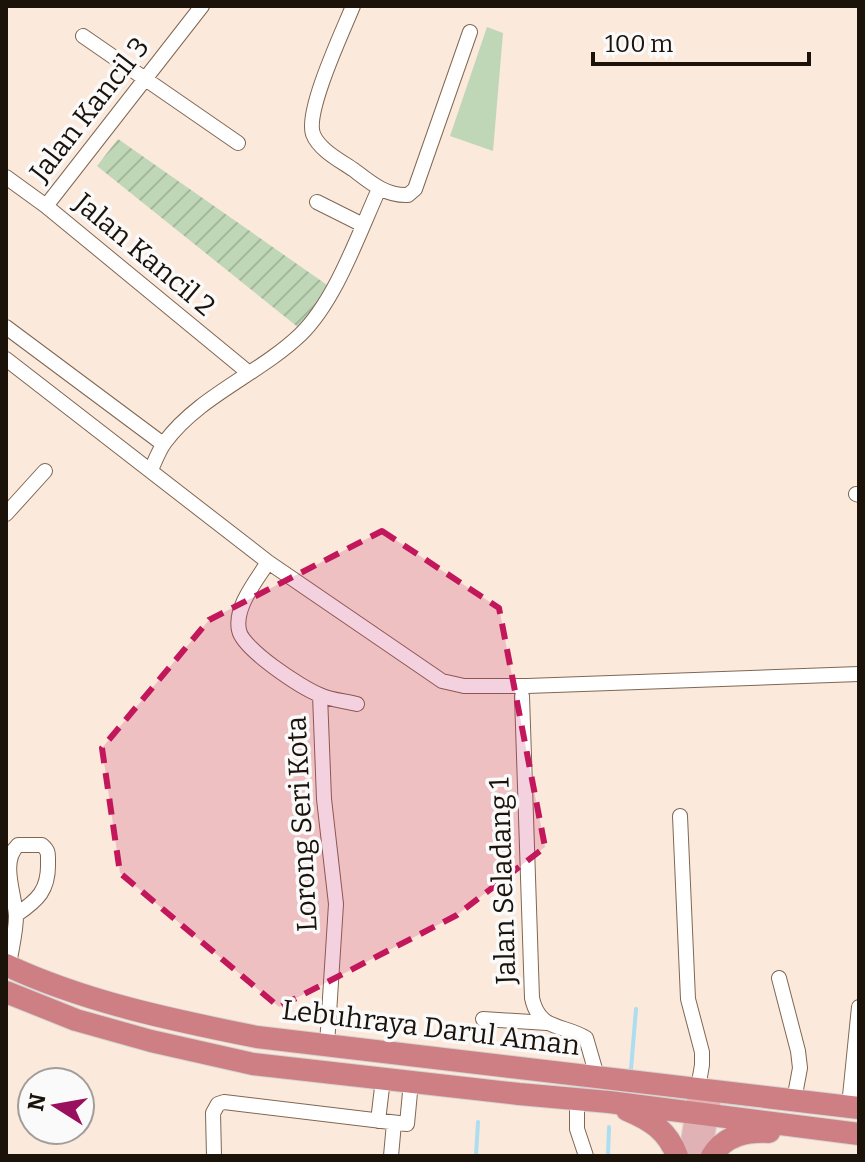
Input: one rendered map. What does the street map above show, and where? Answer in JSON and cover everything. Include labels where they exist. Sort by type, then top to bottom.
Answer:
[{"type":"highway","name":"Lebuhraya Darul Aman","points":[[8,965],[85,996],[257,1037],[854,1107]]},
{"type":"highway","name":"Lebuhraya Darul Aman","points":[[6,992],[76,1020],[253,1064],[609,1102],[859,1134]]},
{"type":"highway","points":[[609,1102],[653,1122],[669,1140],[677,1156]]},
{"type":"highway","points":[[712,1156],[718,1147],[749,1131],[810,1128]]},
{"type":"main road","points":[[702,1156],[702,1114],[706,1089]]},
{"type":"main road","points":[[688,1156],[702,1114]]},
{"type":"street","name":"Jalan Kancil 3","points":[[46,206],[202,6]]},
{"type":"street","points":[[353,6],[313,108],[313,135],[321,146],[379,189],[404,196],[412,194],[415,189],[470,32]]},
{"type":"street","points":[[83,36],[238,143]]},
{"type":"street","name":"Jalan Kancil 2","points":[[6,177],[46,206],[249,373]]},
{"type":"street","points":[[151,470],[163,444],[182,423],[289,344],[311,322],[336,283],[379,189]]},
{"type":"street","points":[[317,202],[363,225]]},
{"type":"street","points":[[6,327],[163,444]]},
{"type":"street","points":[[6,359],[268,562],[432,675],[452,684],[527,686],[859,674]]},
{"type":"street","points":[[6,514],[45,471]]},
{"type":"street","points":[[268,562],[244,602],[239,630],[243,638],[258,654],[320,695],[357,704]]},
{"type":"street","name":"Lorong Seri Kota","points":[[320,695],[324,799],[336,904],[327,1045]]},
{"type":"street","name":"Jalan Seladang 1","points":[[522,696],[532,998],[539,1017],[547,1023]]},
{"type":"street","points":[[680,816],[688,999],[702,1052],[706,1089]]},
{"type":"street","points":[[8,965],[16,915],[8,884],[11,852],[18,845],[42,845],[48,854],[47,884],[41,896],[16,915]]},
{"type":"street","points":[[779,978],[798,1051],[800,1068],[794,1100]]},
{"type":"street","points":[[854,1107],[859,1007]]},
{"type":"street","points":[[483,1019],[547,1023],[586,1038],[597,1076]]},
{"type":"street","points":[[378,1121],[383,1079]]},
{"type":"street","points":[[391,1156],[411,1082]]},
{"type":"street","points":[[577,1100],[577,1129],[586,1156]]},
{"type":"street","points":[[214,1156],[214,1107],[224,1102],[400,1124]]},
{"type":"highlighted area","points":[[382,531],[499,608],[545,847],[457,915],[279,1007],[120,873],[102,748],[209,620]]},
{"type":"green space","points":[[487,27],[503,33],[493,151],[450,136]]},
{"type":"green space","points":[[118,139],[330,287],[299,328],[97,166]]},
{"type":"waterway","points":[[631,1069],[636,1009]]},
{"type":"waterway","points":[[476,1156],[478,1122]]},
{"type":"waterway","points":[[608,1156],[609,1127]]}]
